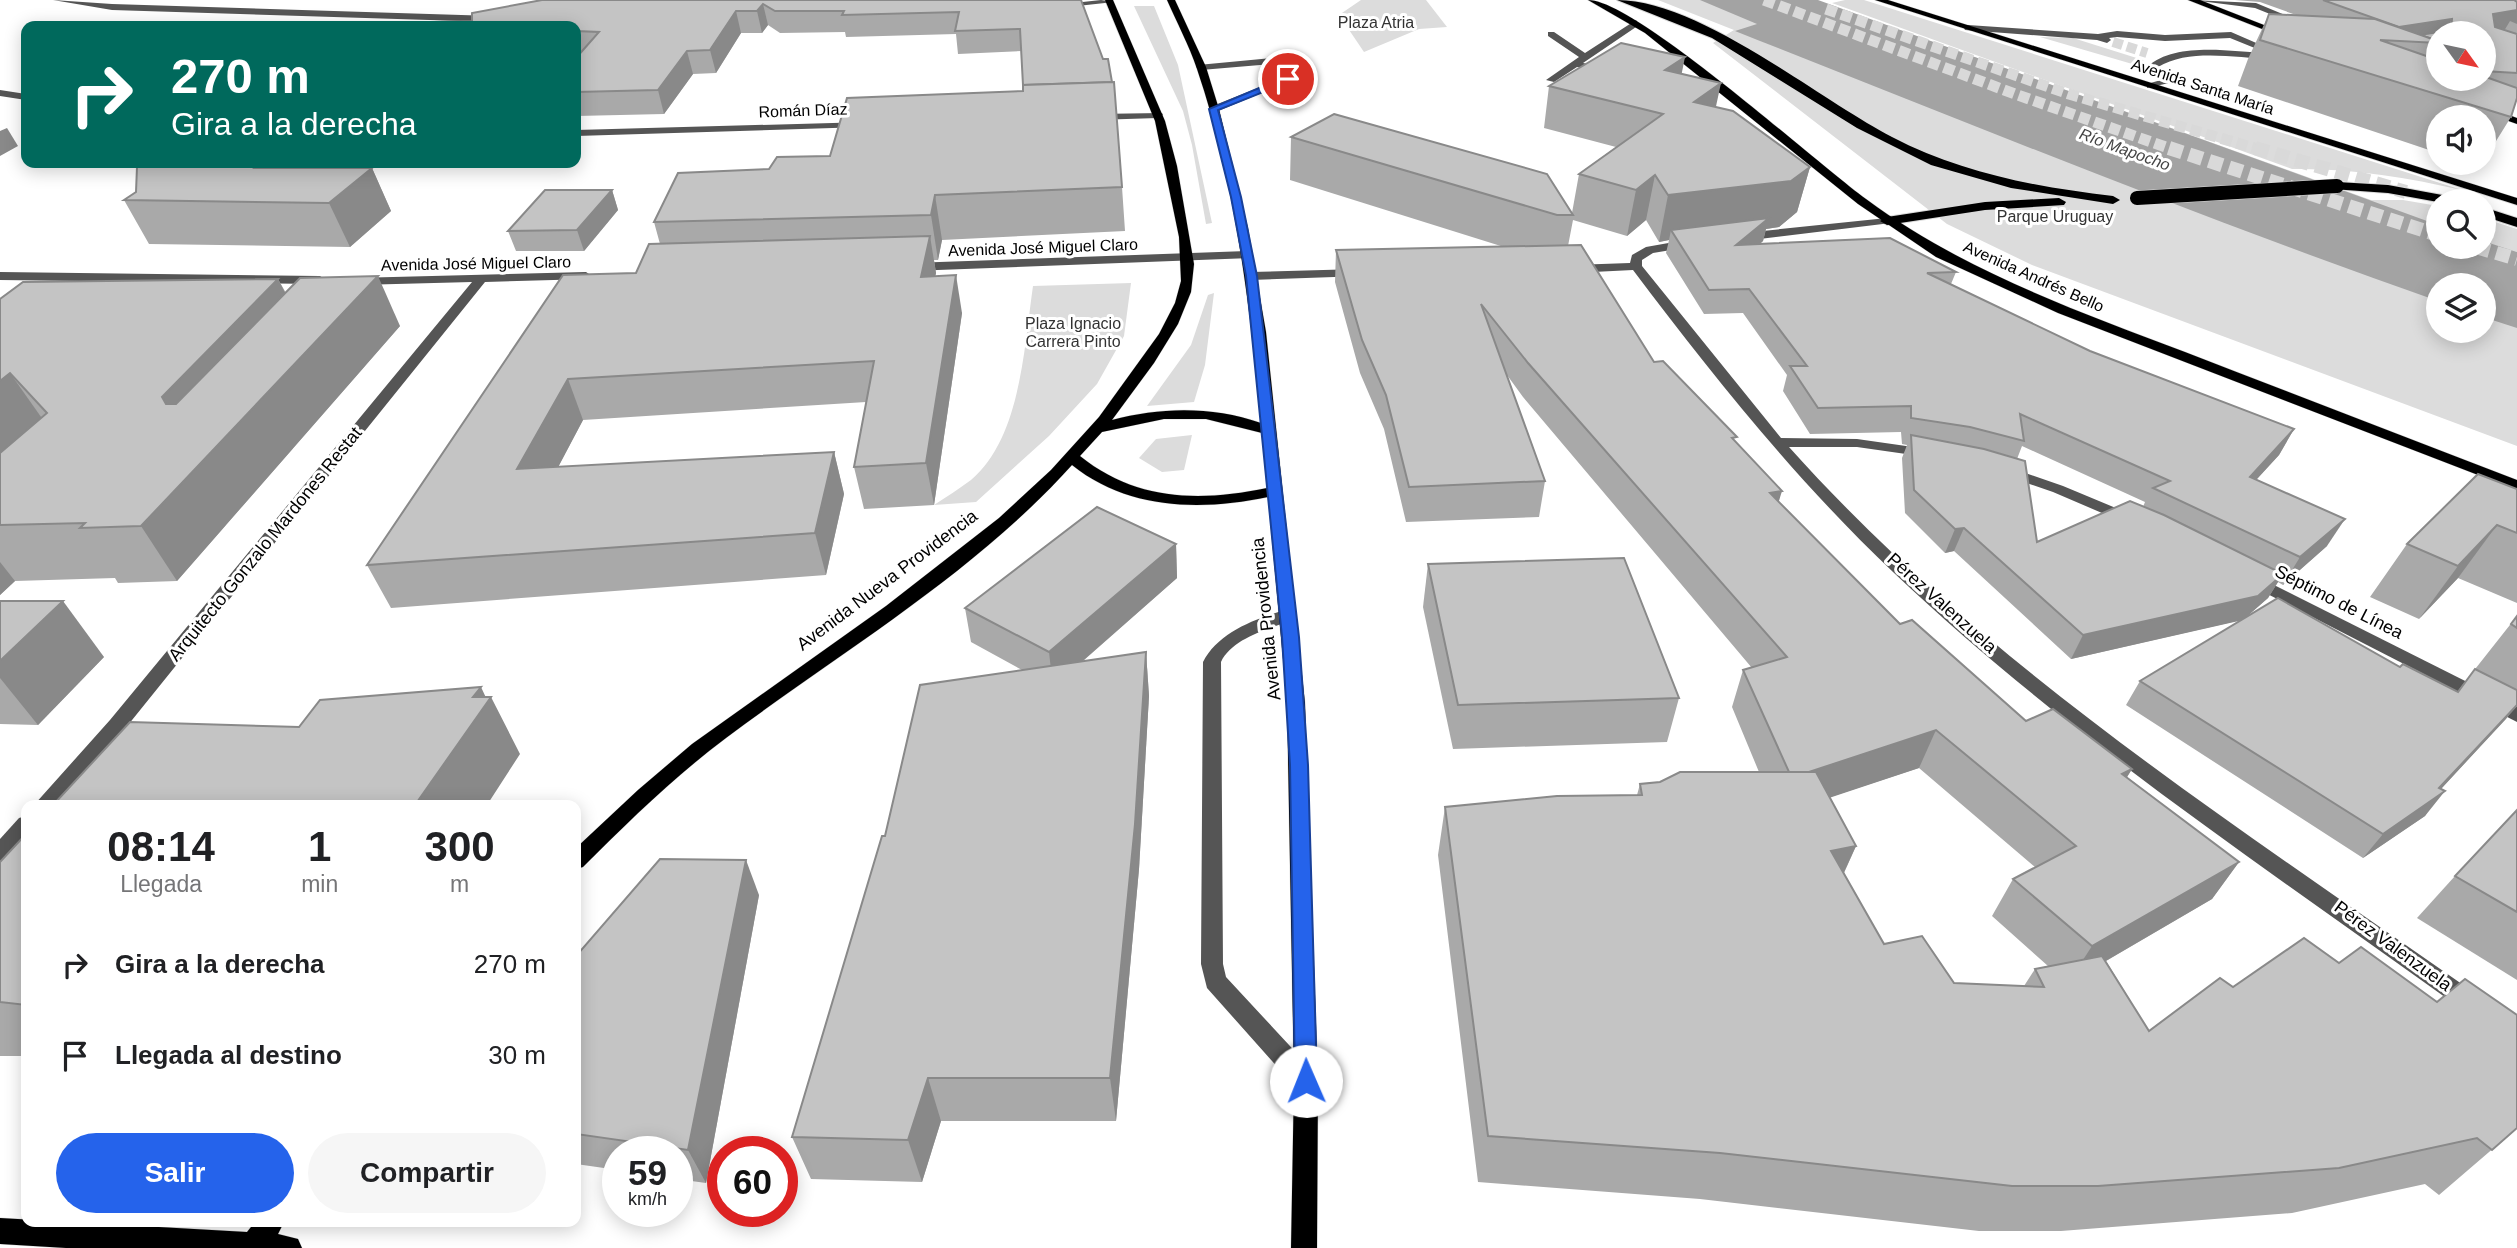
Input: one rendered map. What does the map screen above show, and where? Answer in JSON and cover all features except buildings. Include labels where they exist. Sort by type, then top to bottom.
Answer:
[{"type":"highway","points":[[1622,0],[1678,18],[1718,37],[1877,134],[1932,160],[2019,186],[2113,200]]},
{"type":"highway","points":[[1887,221],[1985,206],[2337,186],[2388,189],[2426,196]]},
{"type":"highway","points":[[2496,216],[2517,223]]},
{"type":"main road","name":"Avenida Providencia","points":[[1171,0],[1201,67],[1236,197],[1251,276],[1288,615],[1299,765],[1306,1081],[1304,1248]]},
{"type":"main road","name":"Avenida Andrés Bello","points":[[1592,0],[1636,23],[1887,221],[1950,259],[2063,310],[2517,485]]},
{"type":"main road","name":"Avenida Santa María","points":[[1879,0],[2517,202]]},
{"type":"main road","points":[[2194,0],[2299,40]]},
{"type":"main road","points":[[1109,1],[1158,115],[1174,178],[1187,258]]},
{"type":"main road","points":[[2496,113],[2517,121]]},
{"type":"main road","name":"Avenida Nueva Providencia","points":[[581,856],[635,802],[716,736],[934,580],[1000,526],[1073,458],[1101,428],[1148,362],[1181,305],[1188,278],[1187,258]]},
{"type":"main road","points":[[1101,428],[1139,417],[1193,413],[1233,418],[1268,430]]},
{"type":"main road","points":[[1073,458],[1105,481],[1139,493],[1165,498],[1219,500],[1273,491]]},
{"type":"main road","points":[[252,1247],[267,1227]]},
{"type":"main road","points":[[0,1231],[289,1248]]},
{"type":"street","points":[[57,0],[112,7],[458,19],[504,17]]},
{"type":"street","points":[[2194,0],[2256,6],[2308,25]]},
{"type":"street","points":[[1042,5],[1109,1]]},
{"type":"street","points":[[2231,35],[2248,21]]},
{"type":"street","points":[[1551,80],[1636,23]]},
{"type":"street","points":[[1968,28],[2098,37],[2117,34],[2165,38],[2231,35],[2282,56],[2198,54],[2164,59],[2147,54]]},
{"type":"street","points":[[1551,34],[1586,58]]},
{"type":"street","points":[[2098,37],[2113,42]]},
{"type":"street","points":[[2165,38],[2198,54]]},
{"type":"street","points":[[2150,86],[2166,81],[2165,76],[2152,67],[2164,59]]},
{"type":"street","points":[[1201,67],[1273,61],[1294,72],[1288,79],[1214,109]]},
{"type":"street","points":[[1576,64],[1613,72]]},
{"type":"street","points":[[1698,87],[1722,90]]},
{"type":"street","points":[[0,93],[21,96]]},
{"type":"street","points":[[1079,117],[1158,115]]},
{"type":"street","name":"Román Díaz","points":[[581,133],[880,124]]},
{"type":"street","points":[[1726,239],[1887,221]]},
{"type":"street","points":[[1561,270],[1636,266],[1636,258],[1645,252],[1699,242]]},
{"type":"street","name":"Avenida José Miguel Claro","points":[[902,268],[1247,255]]},
{"type":"street","name":"Pérez Valenzuela","points":[[1636,266],[1696,345],[1827,497],[1883,551],[2018,670],[2180,794],[2483,1011]]},
{"type":"street","points":[[1251,276],[1373,273]]},
{"type":"street","points":[[0,276],[328,280]]},
{"type":"street","name":"Avenida José Miguel Claro","points":[[349,284],[603,276]]},
{"type":"street","name":"Arquitecto Gonzalo Mardones Restat","points":[[49,800],[117,725],[481,279]]},
{"type":"street","points":[[1777,442],[1857,443],[1940,455]]},
{"type":"street","points":[[1992,468],[2058,489],[2140,524]]},
{"type":"street","name":"Séptimo de Línea","points":[[2233,569],[2517,715]]},
{"type":"street","points":[[1288,615],[1224,643],[1214,654],[1212,662],[1212,964],[1214,981],[1306,1081]]},
{"type":"street","points":[[0,853],[21,830]]},
{"type":"green space","name":"Plaza Atria","points":[[1361,0],[1426,0],[1447,27],[1419,29],[1364,52],[1339,15]]},
{"type":"green space","name":"Parque Uruguay","points":[[1658,0],[1816,0],[2371,200],[2403,200],[2426,204],[2426,259],[2496,259],[2496,222],[2517,229],[2517,252],[2511,250],[2517,253],[2517,446],[2032,265],[1947,224],[1713,43],[1734,30]]},
{"type":"green space","points":[[1864,0],[2459,189],[2377,174],[2292,169],[1832,3]]},
{"type":"green space","points":[[1134,6],[1154,6],[1178,65],[1212,223],[1206,224],[1183,111]]},
{"type":"green space","points":[[2040,37],[2073,38],[2143,60],[2146,68]]},
{"type":"green space","name":"Plaza Ignacio Carrera Pinto","points":[[1131,283],[1124,336],[1097,384],[1049,436],[976,502],[934,505],[971,480],[988,462],[1001,441],[1023,363],[1033,286]]},
{"type":"green space","points":[[1214,293],[1205,365],[1194,402],[1147,406],[1191,345],[1208,295]]},
{"type":"green space","points":[[1192,435],[1184,470],[1162,472],[1139,458],[1156,439]]},
{"type":"water","name":"Río Mapocho","points":[[1700,0],[1818,0],[2426,221],[2426,259],[2496,259],[2496,245],[2517,252],[2517,328],[2496,321],[2496,273],[2426,273],[2426,297],[2261,237],[1735,31],[1757,24]]},
{"type":"tunnel","points":[[1764,0],[2174,150]]},
{"type":"tunnel","points":[[1826,9],[2069,94],[2261,150]]},
{"type":"tunnel","points":[[2113,42],[2147,53]]},
{"type":"tunnel","points":[[2169,148],[2426,231]]},
{"type":"tunnel","points":[[2255,148],[2406,192]]},
{"type":"tunnel","points":[[2496,253],[2517,259]]},
{"type":"route","points":[[1288,79],[1214,109],[1236,197],[1251,276],[1290,637],[1299,765],[1306,1081]]}]
